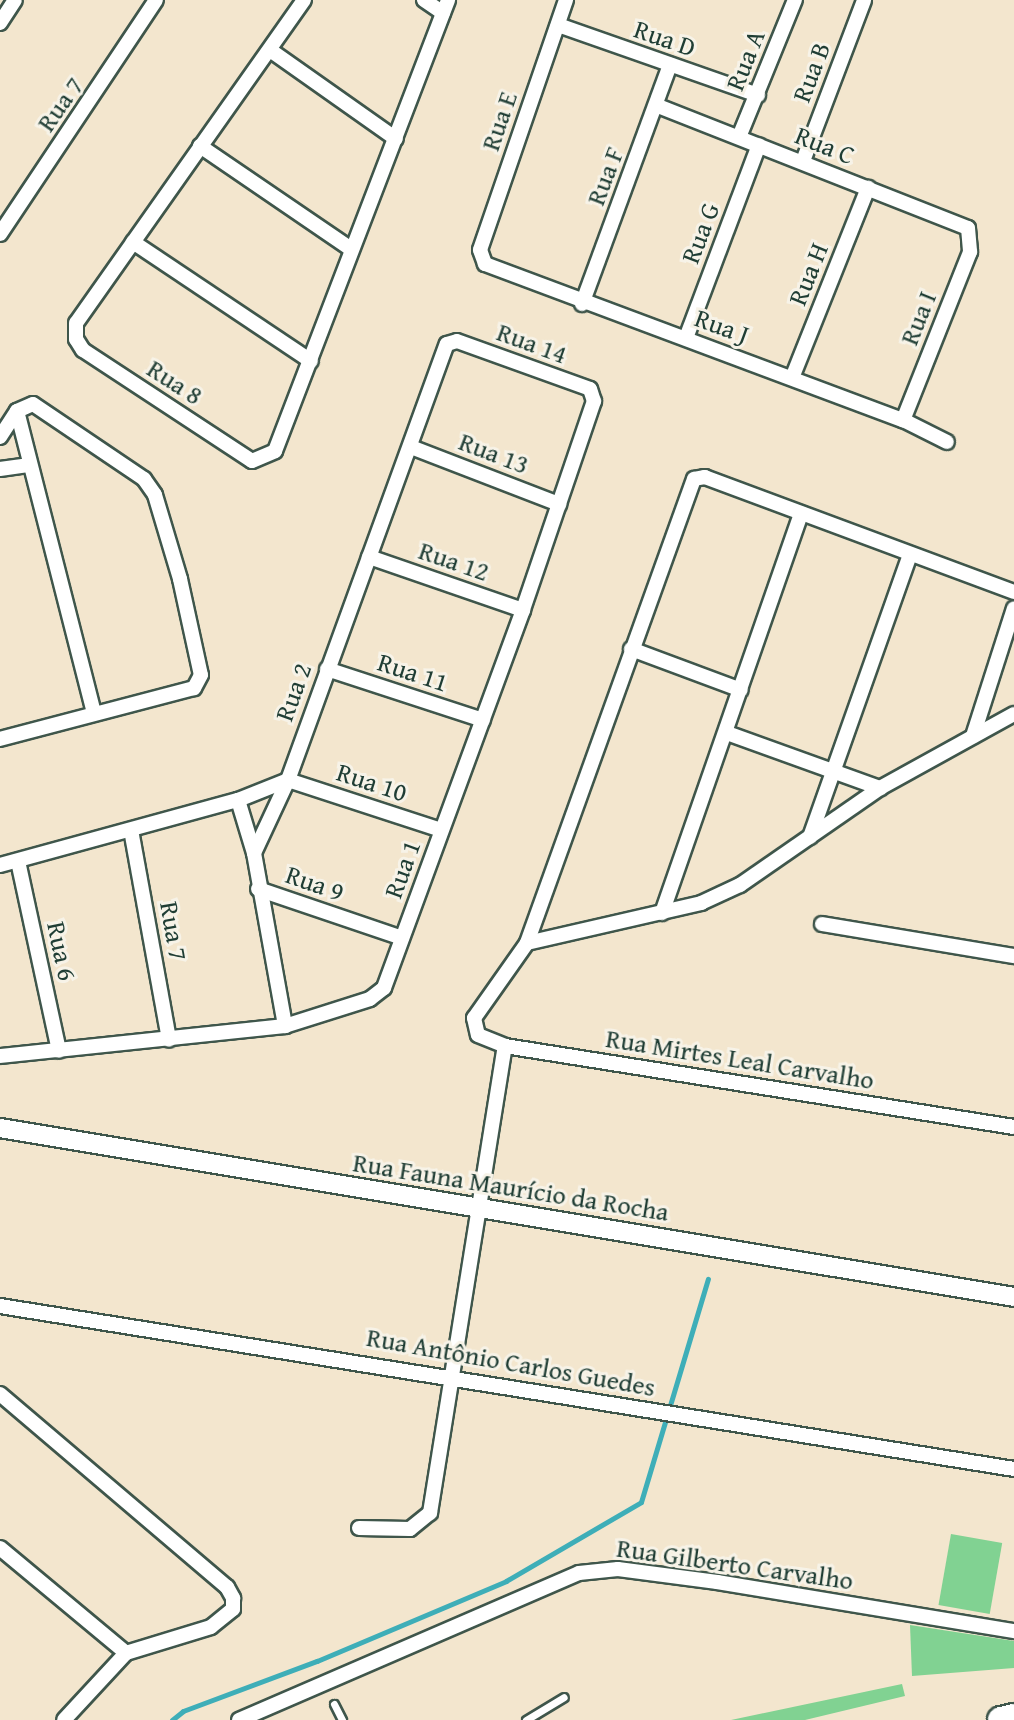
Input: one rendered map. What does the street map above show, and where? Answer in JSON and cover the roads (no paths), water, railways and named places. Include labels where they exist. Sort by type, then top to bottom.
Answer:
[{"type":"highway","points":[[1001,1720],[1014,1717]]},
{"type":"street","points":[[0,23],[15,0]]},
{"type":"street","name":"Rua 7","points":[[0,234],[152,13],[156,0]]},
{"type":"street","points":[[304,0],[133,242],[311,361],[351,249],[446,6],[424,0]]},
{"type":"street","name":"Rua E","points":[[480,258],[566,0]]},
{"type":"street","name":"Rua A","points":[[739,137],[795,0]]},
{"type":"street","name":"Rua B","points":[[803,161],[864,0]]},
{"type":"street","name":"Rua D","points":[[558,25],[758,95]]},
{"type":"street","points":[[270,50],[396,139]]},
{"type":"street","name":"Rua F","points":[[582,304],[658,106],[670,65]]},
{"type":"street","name":"Rua C","points":[[658,106],[963,224],[971,233]]},
{"type":"street","name":"Rua G","points":[[686,338],[759,145]]},
{"type":"street","points":[[200,146],[351,249]]},
{"type":"street","name":"Rua H","points":[[792,378],[868,188]]},
{"type":"street","name":"Rua I","points":[[903,420],[970,252],[971,233]]},
{"type":"street","name":"Rua 8","points":[[133,242],[76,323],[76,339],[83,350],[252,461],[275,451],[311,361]]},
{"type":"street","name":"Rua J","points":[[480,258],[582,304],[686,338],[792,378],[903,420],[947,442]]},
{"type":"street","name":"Rua 14","points":[[451,341],[593,394]]},
{"type":"street","name":"Rua 2","points":[[288,780],[451,341]]},
{"type":"street","name":"Rua 1","points":[[0,1056],[285,1026],[370,999],[384,988],[523,610],[593,394]]},
{"type":"street","points":[[0,437],[24,405],[43,408],[144,479],[155,495],[180,579],[199,682],[194,688],[0,739]]},
{"type":"street","points":[[17,411],[94,713]]},
{"type":"street","name":"Rua 13","points":[[411,447],[559,504]]},
{"type":"street","points":[[0,469],[30,465]]},
{"type":"street","points":[[527,943],[694,479],[705,477],[1014,592]]},
{"type":"street","points":[[662,913],[801,513]]},
{"type":"street","points":[[809,838],[836,773],[910,554]]},
{"type":"street","name":"Rua 12","points":[[369,557],[523,610]]},
{"type":"street","points":[[973,736],[1014,608]]},
{"type":"street","points":[[631,649],[741,690]]},
{"type":"street","name":"Rua 11","points":[[327,669],[483,720]]},
{"type":"street","points":[[527,943],[701,903],[740,885],[880,788],[1014,714]]},
{"type":"street","points":[[727,733],[880,788]]},
{"type":"street","points":[[0,865],[238,800],[288,780]]},
{"type":"street","points":[[254,853],[288,780]]},
{"type":"street","name":"Rua 10","points":[[288,780],[441,830]]},
{"type":"street","points":[[238,800],[254,853],[258,889],[285,1026]]},
{"type":"street","name":"Rua 7","points":[[131,830],[169,1040]]},
{"type":"street","name":"Rua 6","points":[[18,861],[59,1051]]},
{"type":"street","name":"Rua 9","points":[[258,889],[402,938]]},
{"type":"street","points":[[822,924],[1014,956]]},
{"type":"street","name":"Rua Mirtes Leal Carvalho","points":[[527,943],[474,1018],[478,1035],[505,1046],[1014,1127]]},
{"type":"street","points":[[359,1528],[410,1529],[426,1521],[505,1046]]},
{"type":"street","name":"Rua Fauna Maurício da Rocha","points":[[0,1128],[1014,1297]]},
{"type":"street","name":"Rua Antônio Carlos Guedes","points":[[0,1306],[451,1375],[1014,1469]]},
{"type":"street","points":[[0,1394],[227,1587],[233,1598],[233,1609],[211,1627],[126,1653],[64,1720]]},
{"type":"street","points":[[0,1548],[126,1653]]},
{"type":"street","name":"Rua Gilberto Carvalho","points":[[239,1720],[579,1573],[618,1569],[717,1582],[1014,1631]]},
{"type":"lane","points":[[526,1720],[564,1697]]},
{"type":"lane","points":[[334,1704],[342,1720]]},
{"type":"waterway","points":[[172,1720],[183,1711],[317,1661],[506,1581],[641,1502],[708,1279]]}]
